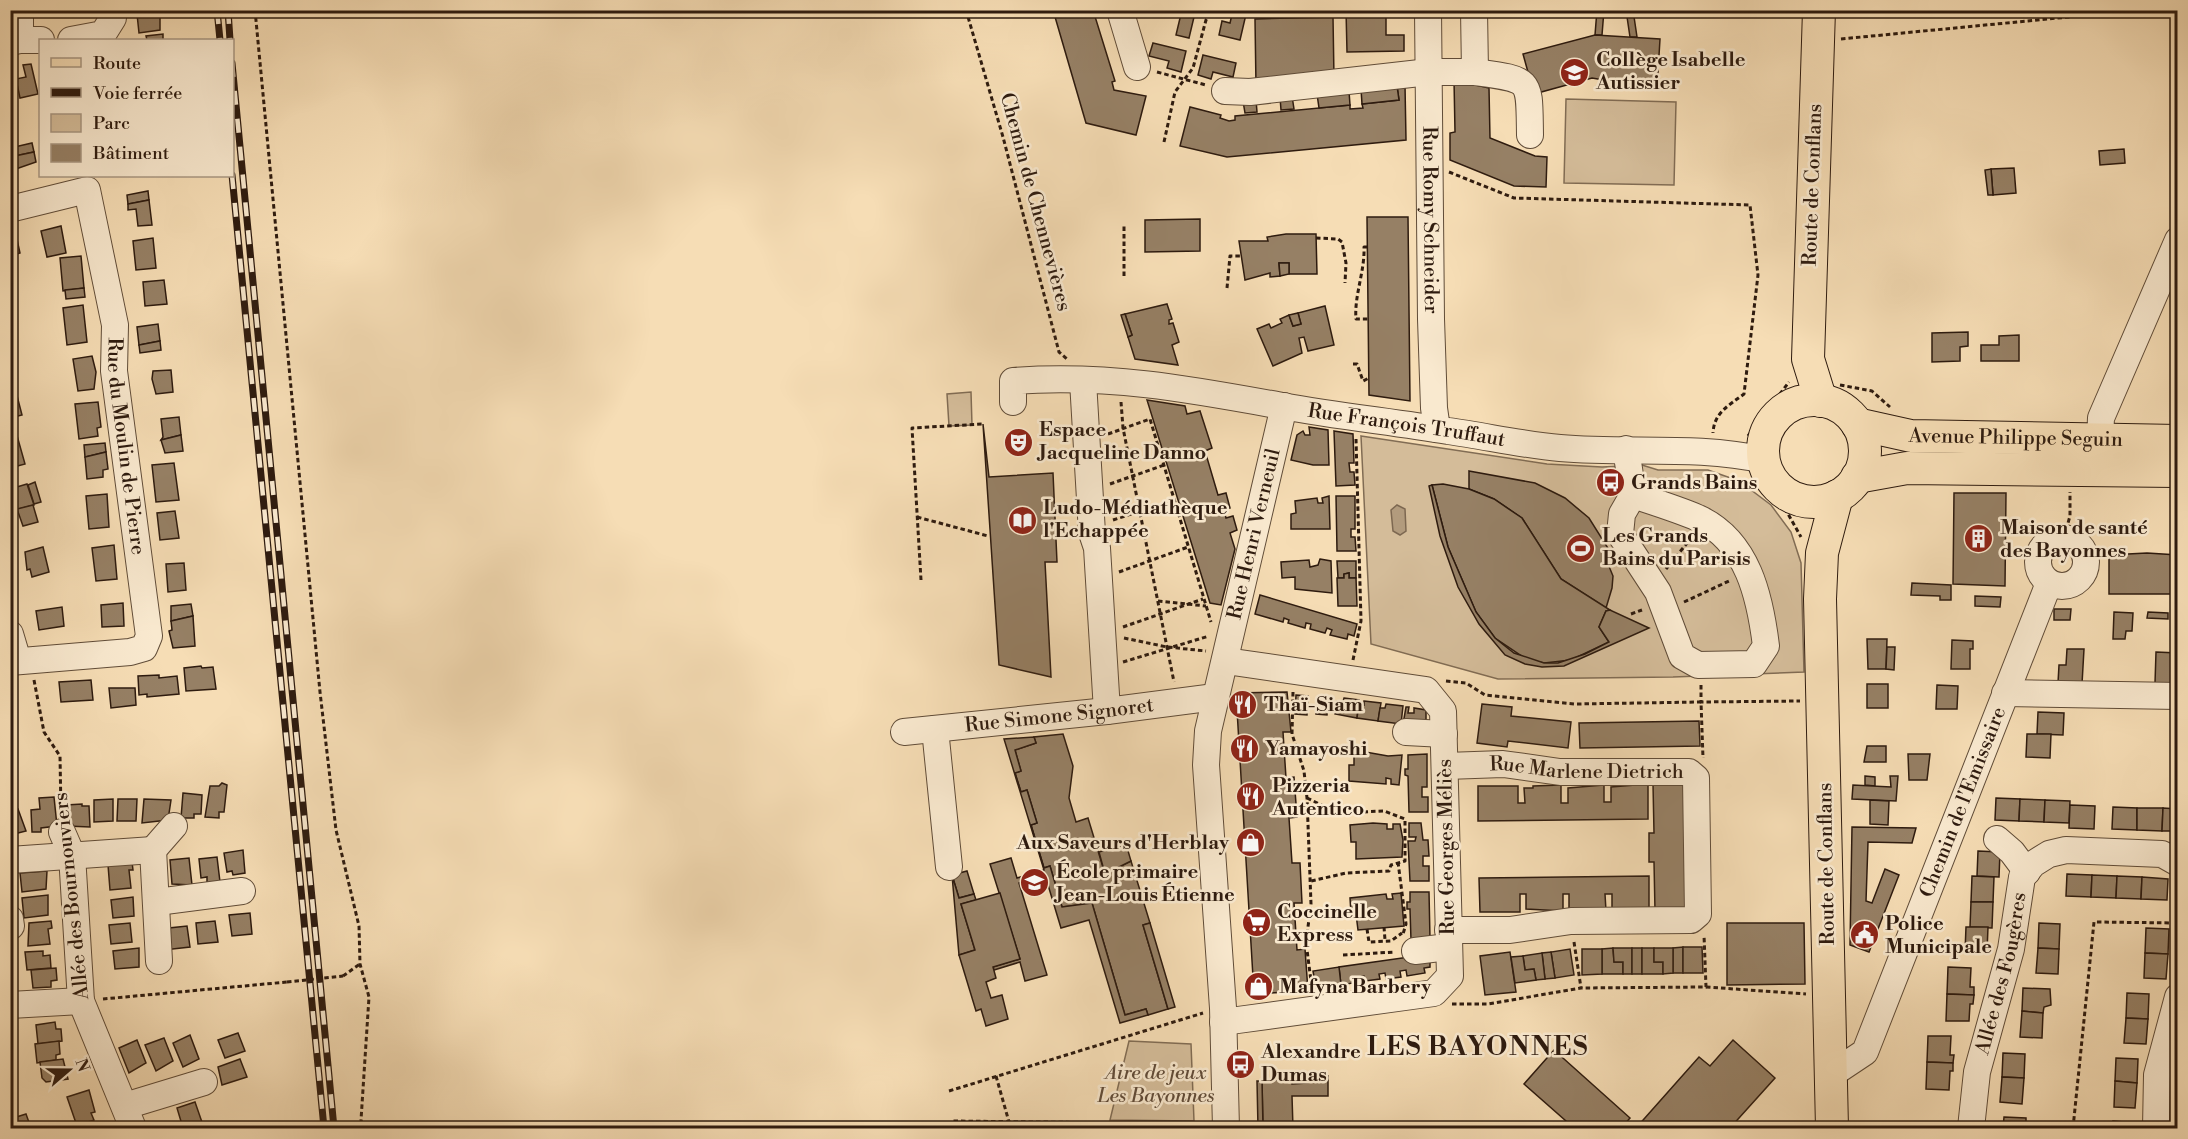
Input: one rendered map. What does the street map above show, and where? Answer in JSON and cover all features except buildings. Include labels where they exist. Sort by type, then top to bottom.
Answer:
[{"type":"main road","name":"Route de Conflans","points":[[1787,408],[1808,359],[1819,26]]},
{"type":"main road","name":"Route de Conflans","points":[[1808,359],[1828,392]]},
{"type":"main road","points":[[1828,392],[1857,424],[1865,451],[1847,487],[1812,501],[1788,495],[1772,480],[1764,450],[1776,416],[1787,408],[1828,392]]},
{"type":"main road","name":"Avenue Philippe Seguin","points":[[1857,424],[1911,436],[2178,441]]},
{"type":"main road","name":"Avenue Philippe Seguin","points":[[1847,487],[1907,468],[2178,471]]},
{"type":"main road","name":"Route de Conflans","points":[[1832,1128],[1820,599],[1822,553],[1847,487]]},
{"type":"main road","name":"Route de Conflans","points":[[1788,495],[1805,523],[1820,599]]},
{"type":"street","points":[[20,10],[24,41]]},
{"type":"street","points":[[76,39],[104,34],[113,18],[112,10]]},
{"type":"street","points":[[1120,10],[1137,67]]},
{"type":"street","name":"Rue Romy Schneider","points":[[1428,10],[1431,319],[1434,408],[1437,429]]},
{"type":"street","points":[[1474,10],[1475,72]]},
{"type":"street","points":[[1225,91],[1250,92],[1429,72],[1475,72],[1513,77],[1524,84],[1529,92],[1530,135]]},
{"type":"street","name":"Rue du Moulin de Pierre","points":[[10,209],[87,190],[114,325],[114,371],[149,636],[144,648],[130,652],[19,661]]},
{"type":"street","points":[[2100,439],[2101,418],[2178,240]]},
{"type":"street","name":"Rue François Truffaut","points":[[1013,402],[1013,381],[1065,377],[1083,381],[1100,379],[1148,382],[1195,400],[1284,406],[1560,448],[1732,454]]},
{"type":"street","points":[[1083,381],[1092,533],[1097,548],[1107,711]]},
{"type":"street","name":"Rue Henri Verneuil","points":[[1218,1126],[1219,1016],[1206,765],[1208,731],[1221,657],[1284,406]]},
{"type":"street","points":[[1626,449],[1633,495],[1622,514],[1620,534],[1658,592],[1682,656],[1698,665],[1754,664],[1766,646],[1761,608],[1748,572],[1736,549],[1720,532],[1700,519],[1633,495]]},
{"type":"street","points":[[1732,454],[1764,450]]},
{"type":"street","points":[[2064,537],[2079,543],[2084,549],[2086,565],[2079,579],[2065,586],[2049,583],[2039,571],[2038,554],[2048,541],[2064,537]]},
{"type":"street","name":"Chemin de l'Emissaire","points":[[1832,1074],[1865,1052],[2049,583]]},
{"type":"street","points":[[10,634],[19,661]]},
{"type":"street","name":"Rue Georges Méliès","points":[[1221,657],[1426,690],[1443,711],[1450,976],[1434,993]]},
{"type":"street","points":[[2005,693],[2178,696]]},
{"type":"street","name":"Rue Simone Signoret","points":[[904,732],[1107,711],[1215,697]]},
{"type":"street","points":[[935,729],[949,867]]},
{"type":"street","points":[[1407,732],[1444,734]]},
{"type":"street","name":"Rue Marlene Dietrich","points":[[1446,766],[1503,764],[1560,772],[1689,772],[1694,775],[1696,778],[1698,914],[1695,917]]},
{"type":"street","points":[[10,860],[153,850],[174,826]]},
{"type":"street","name":"Allée des Bournouviers","points":[[62,832],[72,855],[81,1001],[129,1117]]},
{"type":"street","points":[[1997,839],[2012,852],[2027,872]]},
{"type":"street","points":[[153,850],[159,961]]},
{"type":"street","name":"Allée des Fougères","points":[[1971,1128],[1977,1072],[2011,949],[2022,877],[2049,854],[2066,850],[2162,854],[2177,862]]},
{"type":"street","points":[[157,902],[242,891]]},
{"type":"street","points":[[1407,944],[1571,921],[1691,920],[1695,917]]},
{"type":"street","points":[[10,919],[11,926]]},
{"type":"street","points":[[1219,1016],[1315,1011],[1434,993]]},
{"type":"street","points":[[2156,1128],[2157,1075],[2178,997]]},
{"type":"street","points":[[10,1005],[81,1001]]},
{"type":"street","points":[[129,1117],[204,1082]]},
{"type":"path","points":[[255,10],[320,692],[336,830],[359,926],[360,964],[369,998],[361,1120],[363,1128]]},
{"type":"path","name":"Chemin de Chennevières","points":[[966,10],[1003,137],[1059,352],[1067,360]]},
{"type":"path","points":[[1164,142],[1176,92],[1193,68],[1206,20],[1214,10]]},
{"type":"path","points":[[1819,26],[2141,10]]},
{"type":"path","points":[[1137,67],[1225,91]]},
{"type":"path","points":[[1431,164],[1514,198],[1750,205],[1758,275],[1744,394],[1721,411],[1714,421],[1713,438],[1732,442],[1732,454]]},
{"type":"path","points":[[1124,226],[1124,276]]},
{"type":"path","points":[[1316,238],[1338,238],[1342,242],[1346,264],[1345,283]]},
{"type":"path","points":[[1367,247],[1364,247],[1365,266],[1355,311],[1356,319],[1368,319]]},
{"type":"path","points":[[1227,288],[1230,256],[1241,256]]},
{"type":"path","points":[[1353,364],[1357,364],[1363,381],[1369,378]]},
{"type":"path","points":[[1828,392],[1872,391],[1896,413]]},
{"type":"path","points":[[1120,392],[1123,428],[1179,702]]},
{"type":"path","points":[[1352,668],[1361,621],[1356,417]]},
{"type":"path","points":[[1107,434],[1150,419],[1211,625]]},
{"type":"path","points":[[921,580],[912,428],[983,424]]},
{"type":"path","points":[[1110,484],[1164,465]]},
{"type":"path","points":[[2064,537],[2070,516],[2070,491]]},
{"type":"path","points":[[1113,520],[1174,500]]},
{"type":"path","points":[[917,517],[987,536]]},
{"type":"path","points":[[1116,573],[1188,547]]},
{"type":"path","points":[[1665,611],[1748,572]]},
{"type":"path","points":[[1119,628],[1203,598]]},
{"type":"path","points":[[1158,602],[1206,606]]},
{"type":"path","points":[[1122,662],[1214,635]]},
{"type":"path","points":[[1120,637],[1221,657]]},
{"type":"path","name":"Allée des Bournouviers","points":[[19,661],[44,732],[60,756],[62,832]]},
{"type":"path","points":[[1294,670],[1292,734],[1304,771],[1307,798],[1311,904],[1306,942],[1315,1011]]},
{"type":"path","points":[[1444,680],[1466,683],[1485,695],[1575,704],[1802,701]]},
{"type":"path","points":[[1694,775],[1703,762],[1701,702]]},
{"type":"path","points":[[1307,798],[1338,813],[1384,811],[1405,819],[1406,861],[1391,865],[1389,872],[1346,873],[1310,881]]},
{"type":"path","points":[[1398,862],[1407,944]]},
{"type":"path","points":[[1695,917],[1704,924],[1706,987]]},
{"type":"path","points":[[1571,921],[1581,988]]},
{"type":"path","points":[[2073,1128],[2094,922],[2178,923]]},
{"type":"path","points":[[1384,927],[1385,941]]},
{"type":"path","points":[[1367,928],[1369,942],[1391,941],[1407,944]]},
{"type":"path","points":[[1344,955],[1407,944]]},
{"type":"path","points":[[81,1001],[343,976],[360,964]]},
{"type":"path","points":[[1434,993],[1444,1004],[1488,1004],[1581,988],[1706,987],[1809,994]]},
{"type":"path","points":[[949,1091],[996,1076],[1219,1016]]},
{"type":"path","points":[[996,1076],[1010,1122]]},
{"type":"path","points":[[953,1128],[953,1120],[1218,1126]]},
{"type":"green space","points":[[1566,99],[1676,102],[1674,185],[1564,183]]},
{"type":"green space","points":[[971,392],[972,425],[949,426],[947,394]]},
{"type":"green space","name":"Les Grands Bains du Parisis","points":[[1361,436],[1547,464],[1602,467],[1642,465],[1658,470],[1708,470],[1739,481],[1771,505],[1791,532],[1801,563],[1804,672],[1673,677],[1498,679],[1371,644]]},
{"type":"green space","name":"Aire de jeux Les Bayonnes","points":[[1129,1041],[1191,1044],[1194,1121],[1110,1120]]},
{"type":"shaded area","points":[[1397,505],[1405,509],[1406,531],[1400,535],[1393,531],[1391,510]]},
{"type":"railway","points":[[217,10],[220,39]]},
{"type":"railway","points":[[228,10],[230,39]]},
{"type":"railway","points":[[234,84],[334,1128]]},
{"type":"railway","points":[[232,177],[324,1128]]},
{"type":"place","name":"Collège Isabelle Autissier","points":[[1575,72]]},
{"type":"place","name":"Espace Jacqueline Danno","points":[[1018,442]]},
{"type":"place","name":"Grands Bains","points":[[1610,483]]},
{"type":"place","name":"Ludo-Médiathèque l'Echappée","points":[[1022,520]]},
{"type":"place","name":"Maison de santé des Bayonnes","points":[[1979,539]]},
{"type":"place","name":"Les Grands Bains du Parisis","points":[[1581,548]]},
{"type":"place","name":"Thaï-Siam","points":[[1243,705]]},
{"type":"place","name":"Yamayoshi","points":[[1244,749]]},
{"type":"place","name":"Pizzeria Autentico","points":[[1251,797]]},
{"type":"place","name":"Aux Saveurs d'Herblay","points":[[1250,843]]},
{"type":"place","name":"École primaire Jean-Louis Étienne","points":[[1035,883]]},
{"type":"place","name":"Coccinelle Express","points":[[1256,923]]},
{"type":"place","name":"Police Municipale","points":[[1864,935]]},
{"type":"place","name":"Mafyna Barbery","points":[[1258,987]]},
{"type":"place","name":"Alexandre Dumas","points":[[1240,1064]]},
{"type":"district","name":"LES BAYONNES","points":[[1478,1047]]}]
